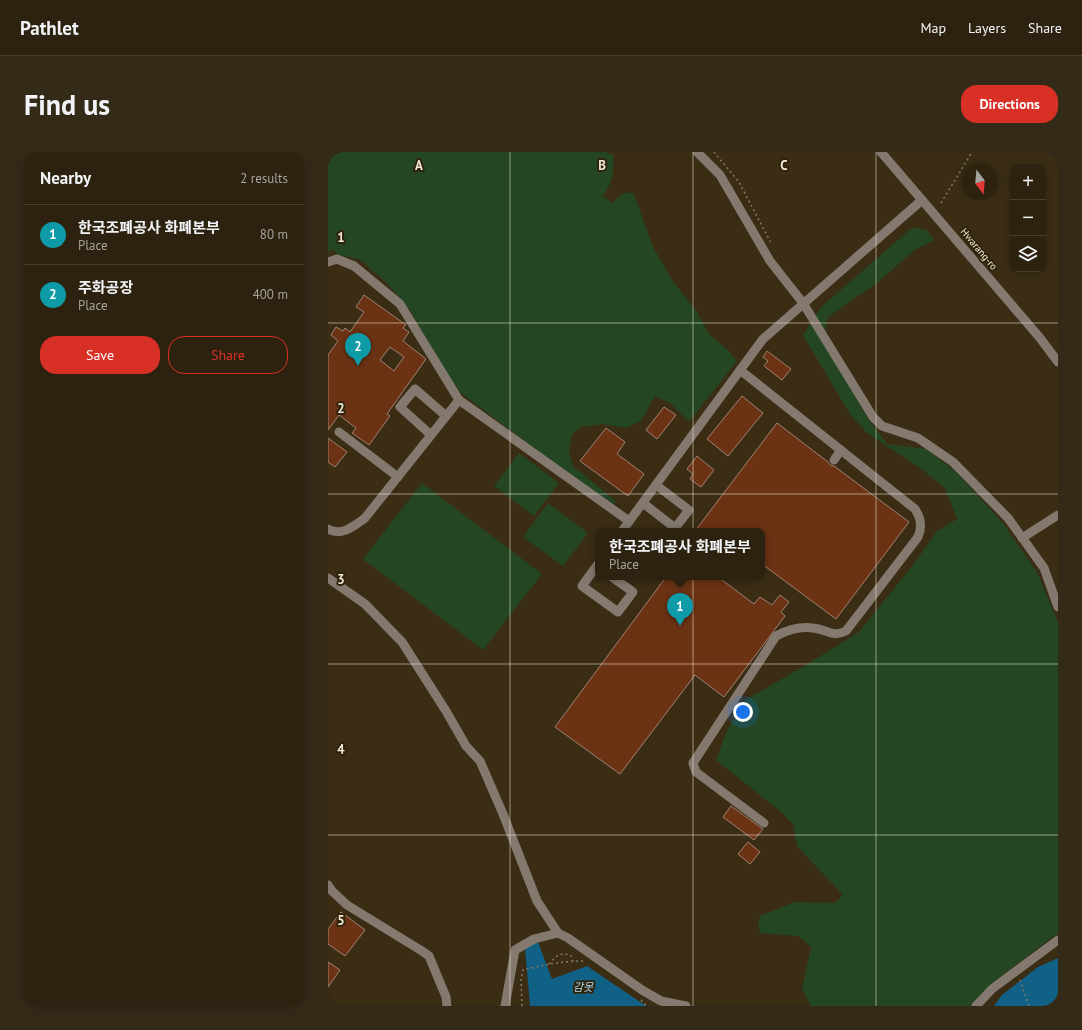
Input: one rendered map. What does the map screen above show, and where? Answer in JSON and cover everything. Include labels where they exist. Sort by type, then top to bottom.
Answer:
[{"type":"street","points":[[697,152],[720,176],[770,261],[803,303],[873,417],[882,426],[918,438],[953,462],[1008,518],[1044,568],[1058,607]]},
{"type":"street","name":"Hwarang-ro","points":[[881,152],[1035,332],[1058,362]]},
{"type":"street","points":[[624,528],[763,339],[922,200]]},
{"type":"street","points":[[328,262],[337,259],[354,266],[400,304],[459,400],[629,521]]},
{"type":"street","points":[[740,370],[916,509],[921,530],[918,537],[846,630],[839,634],[804,627],[788,630],[776,636],[693,763],[696,772],[764,823]]},
{"type":"street","points":[[431,434],[400,408],[415,390],[446,416]]},
{"type":"street","points":[[328,529],[335,532],[345,531],[365,518],[459,400]]},
{"type":"street","points":[[339,432],[398,477]]},
{"type":"street","points":[[834,460],[841,450]]},
{"type":"street","points":[[642,503],[675,528],[689,510],[656,485]]},
{"type":"street","points":[[1022,538],[1058,515]]},
{"type":"street","points":[[595,569],[582,586],[618,612],[633,592],[616,580]]},
{"type":"street","points":[[328,578],[365,604],[402,642],[466,746],[480,761],[503,814],[537,901],[558,933],[568,938],[642,990],[661,1001],[686,1006]]},
{"type":"street","points":[[328,885],[347,906],[429,956],[446,997],[447,1006]]},
{"type":"street","points":[[505,1006],[515,950],[534,939],[558,933]]},
{"type":"street","points":[[976,1006],[992,989],[1058,940]]},
{"type":"path","points":[[714,152],[739,182],[773,248]]},
{"type":"path","points":[[942,203],[972,152]]},
{"type":"path","points":[[549,964],[557,955],[562,954],[571,956],[573,961]]},
{"type":"path","points":[[522,1006],[521,979],[523,970],[549,964],[590,960]]},
{"type":"path","points":[[1019,977],[1029,1006]]},
{"type":"path","points":[[638,996],[644,1004],[649,1006]]},
{"type":"green space","points":[[328,152],[606,152],[613,155],[612,177],[603,196],[612,203],[621,195],[633,192],[653,247],[674,283],[697,312],[709,334],[729,351],[737,361],[689,422],[671,404],[655,396],[641,421],[626,428],[603,424],[581,427],[572,435],[569,450],[573,466],[617,502],[612,504],[559,467],[461,393],[439,362],[410,310],[388,284],[359,259],[338,255],[333,249],[328,253]]},
{"type":"green space","points":[[913,227],[927,230],[934,240],[915,250],[877,283],[828,317],[824,337],[867,417],[887,444],[927,449],[958,474],[1002,522],[1037,572],[1057,620],[1058,933],[1006,972],[971,1006],[811,1006],[802,989],[811,947],[798,936],[760,933],[758,923],[760,916],[795,902],[835,903],[843,895],[797,846],[793,824],[780,811],[716,760],[725,735],[745,700],[801,668],[859,632],[913,565],[937,531],[957,519],[945,488],[920,468],[867,433],[850,414],[803,335],[821,307]]},
{"type":"green space","points":[[519,453],[559,483],[534,516],[494,486]]},
{"type":"green space","points":[[422,483],[542,574],[483,650],[363,559]]},
{"type":"green space","points":[[548,503],[588,533],[563,566],[523,537]]},
{"type":"water","name":"감못","points":[[538,942],[552,979],[587,966],[646,1006],[530,1006],[525,948]]},
{"type":"water","points":[[1058,958],[1058,1006],[994,1006],[1002,995],[1038,967]]},
{"type":"building","points":[[364,295],[406,325],[403,328],[409,332],[403,341],[426,359],[387,414],[390,416],[369,445],[352,433],[356,428],[339,415],[328,430],[328,355],[338,341],[331,335],[336,327],[343,331],[345,328],[350,332],[364,312],[356,307]],"holes":[[[390,347],[404,357],[394,371],[380,360]]]},
{"type":"building","points":[[767,351],[791,369],[782,380],[764,366],[768,361],[763,357]]},
{"type":"building","points":[[742,396],[763,413],[728,456],[707,439]]},
{"type":"building","points":[[664,407],[676,415],[657,439],[646,430]]},
{"type":"building","points":[[777,423],[830,465],[834,466],[909,522],[836,619],[765,566],[765,528],[697,528]]},
{"type":"building","points":[[606,428],[625,442],[617,454],[644,474],[628,496],[580,461]]},
{"type":"building","points":[[328,438],[347,452],[335,467],[328,462]]},
{"type":"building","points":[[697,456],[714,470],[701,487],[690,479],[693,474],[687,469]]},
{"type":"building","points":[[664,580],[722,580],[754,604],[760,597],[772,605],[780,595],[789,602],[781,612],[785,616],[724,697],[695,675],[620,774],[555,727]]},
{"type":"building","points":[[731,806],[763,829],[754,840],[723,817]]},
{"type":"building","points":[[748,842],[760,852],[750,864],[738,854]]},
{"type":"building","points":[[341,912],[365,930],[345,956],[328,944],[328,929]]},
{"type":"building","points":[[328,962],[340,970],[328,987]]},
{"type":"place","name":"주화공장","points":[[358,366]]},
{"type":"place","name":"한국조폐공사 화폐본부","points":[[680,626]]}]
